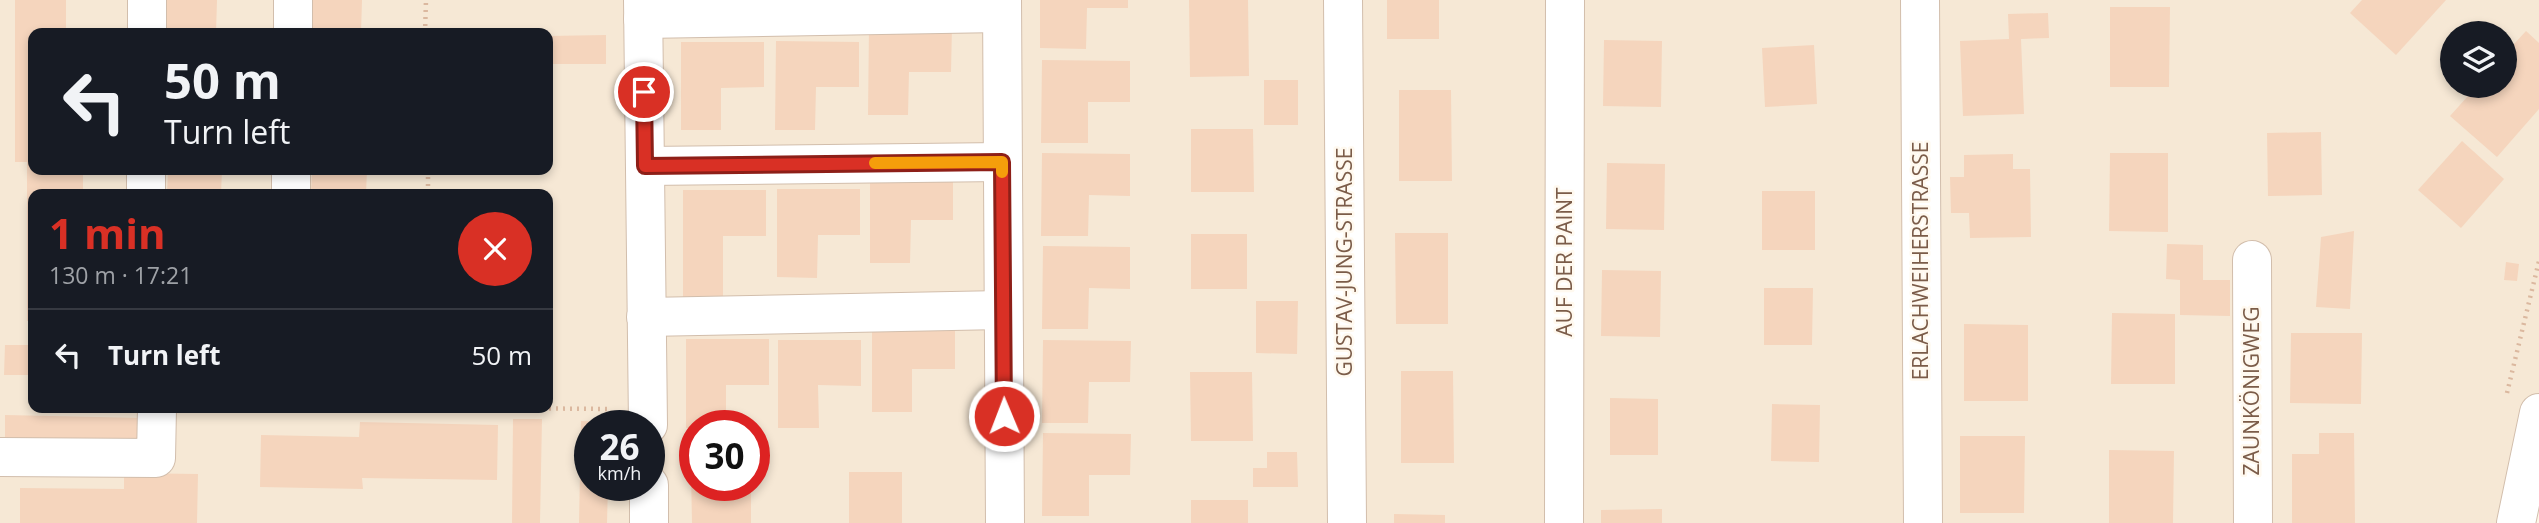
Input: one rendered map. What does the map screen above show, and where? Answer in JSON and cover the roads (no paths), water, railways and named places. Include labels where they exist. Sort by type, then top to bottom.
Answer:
[{"type":"street","points":[[147,0],[147,28]]},
{"type":"street","points":[[293,0],[293,28]]},
{"type":"street","name":"GUSTAV-JUNG-STRASSE","points":[[1343,0],[1347,523]]},
{"type":"street","name":"AUF DER PAINT","points":[[1564,523],[1565,0]]},
{"type":"street","name":"ERLACHWEIHERSTRASSE","points":[[1920,0],[1923,523]]},
{"type":"street","points":[[648,410],[643,10],[1002,7],[1005,523]]},
{"type":"street","points":[[645,166],[1002,162]]},
{"type":"street","name":"ZAUNKÖNIGWEG","points":[[2252,260],[2253,523]]},
{"type":"street","points":[[646,317],[1002,310]]},
{"type":"street","points":[[0,457],[156,458],[157,413]]},
{"type":"street","points":[[2516,523],[2539,413]]},
{"type":"street","points":[[649,501],[649,523]]}]
